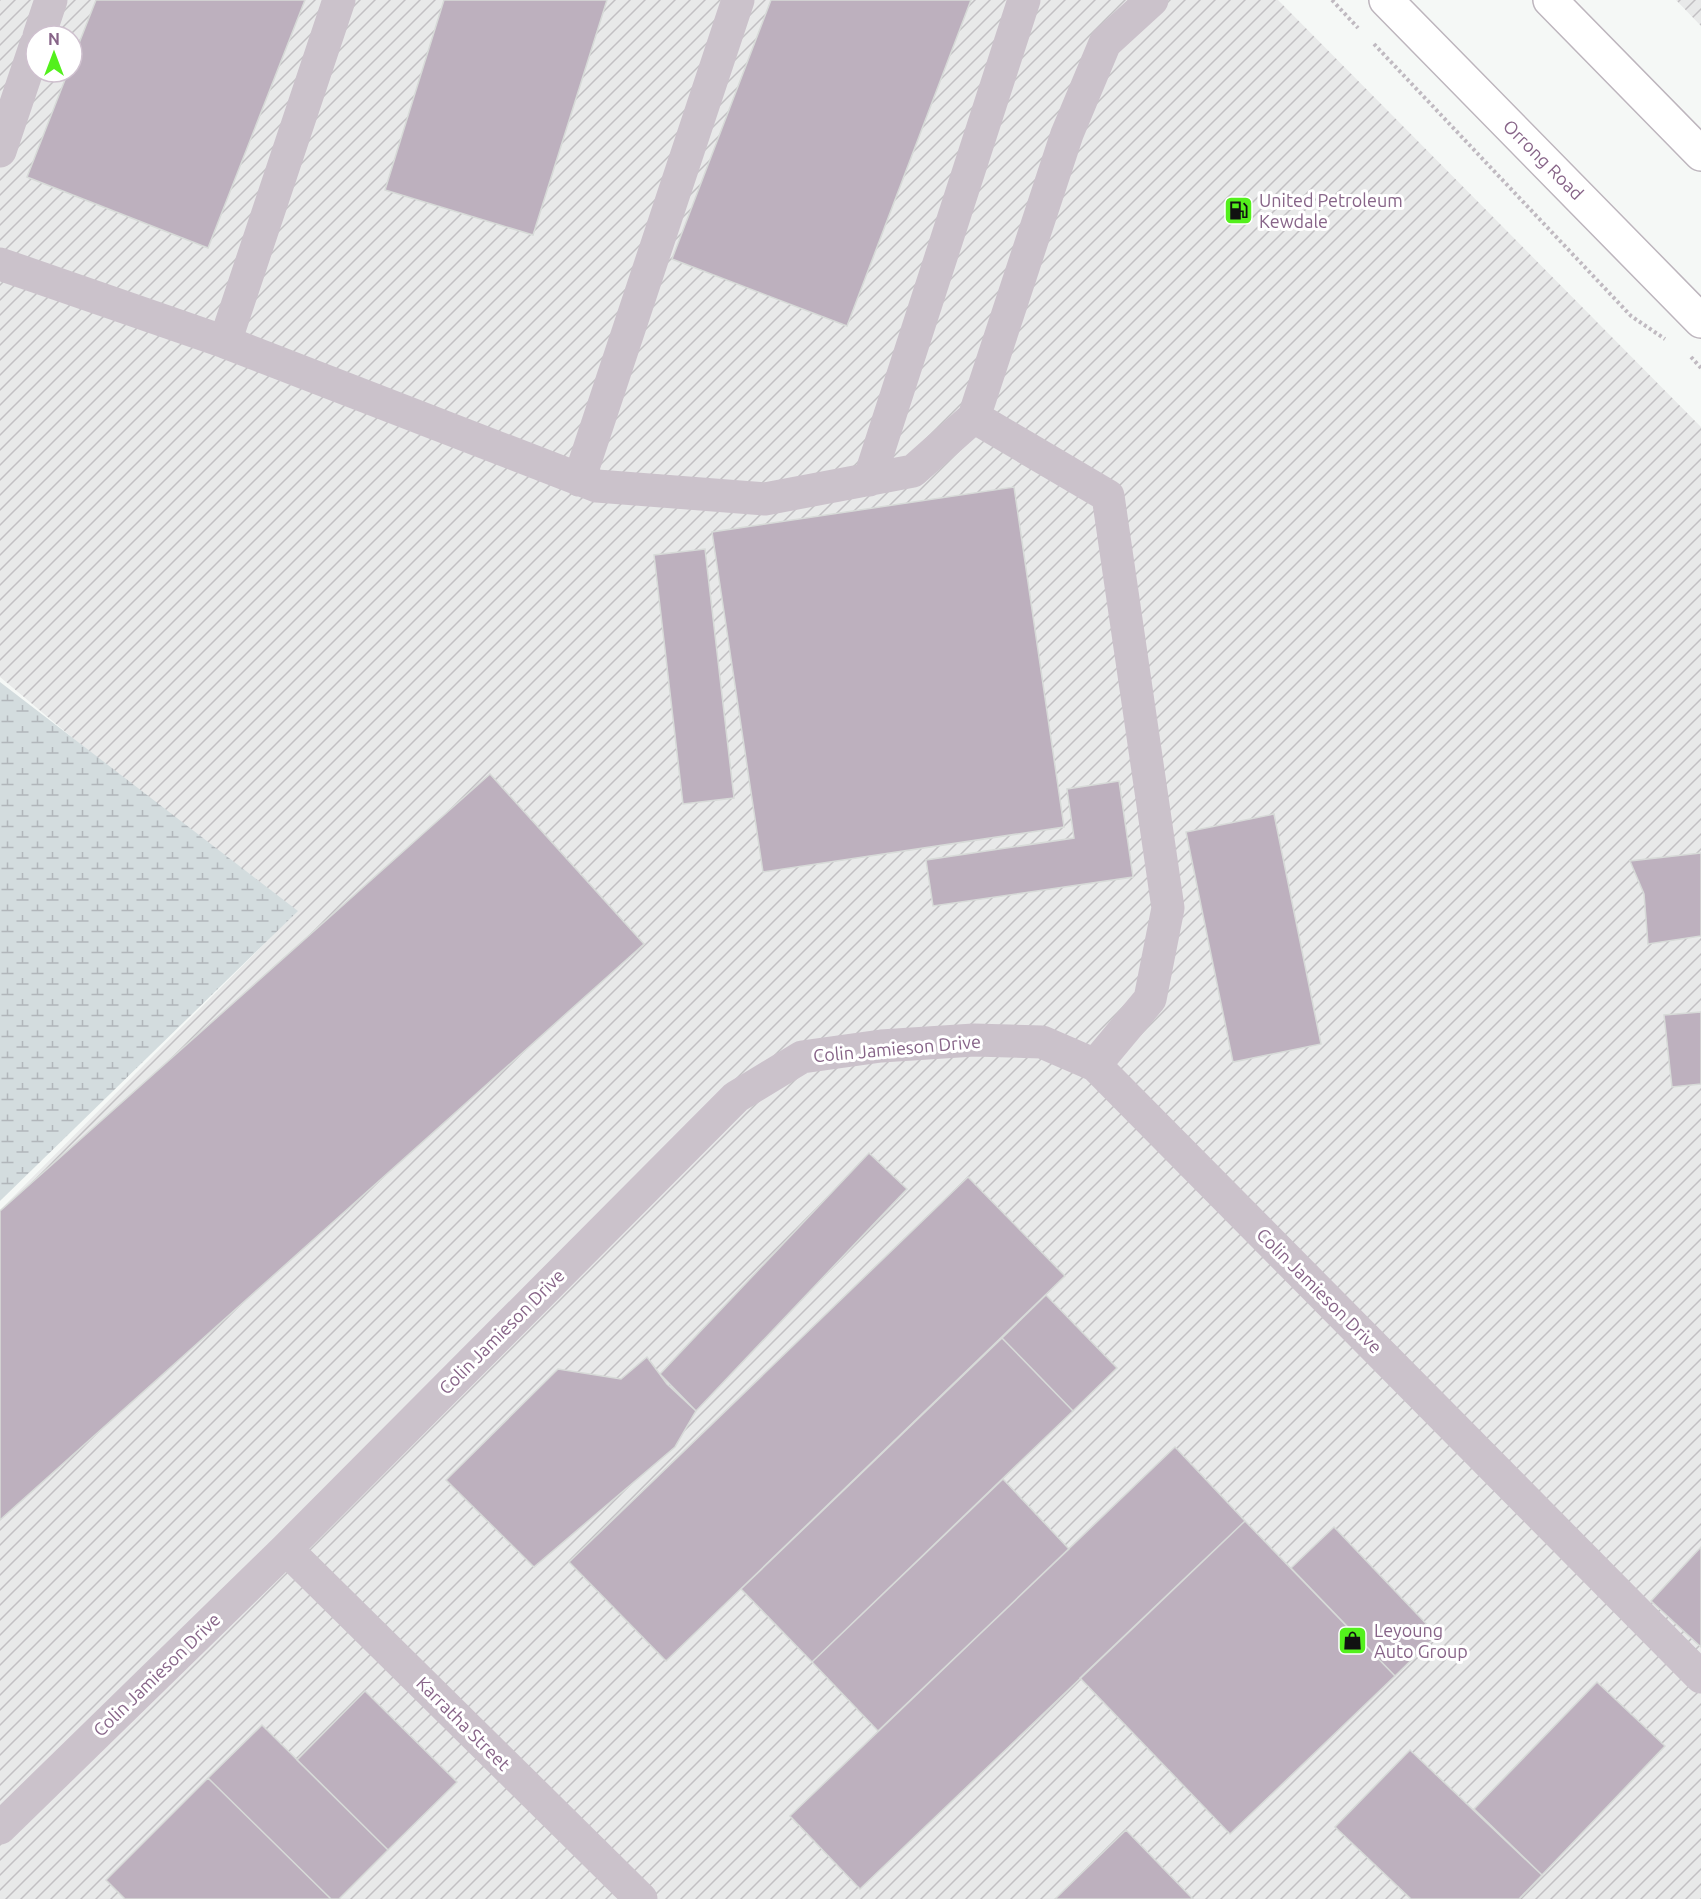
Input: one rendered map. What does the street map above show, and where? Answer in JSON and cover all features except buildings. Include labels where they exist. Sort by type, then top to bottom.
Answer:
[{"type":"highway","name":"Orrong Road","points":[[1386,0],[1701,321]]},
{"type":"highway","points":[[1550,0],[1701,154]]},
{"type":"street","points":[[43,24],[51,0]]},
{"type":"street","points":[[225,342],[339,0]]},
{"type":"street","points":[[579,480],[738,0]]},
{"type":"street","points":[[869,480],[1024,0]]},
{"type":"street","points":[[0,264],[225,342],[597,486],[765,500],[913,471],[974,417],[1067,134],[1105,43],[1152,0]]},
{"type":"street","points":[[0,151],[24,80]]},
{"type":"street","points":[[974,417],[1108,496],[1168,908],[1150,999],[1095,1065]]},
{"type":"street","name":"Colin Jamieson Drive","points":[[0,1828],[286,1549],[736,1097],[802,1057],[881,1046],[974,1040],[1042,1042],[1095,1065],[1701,1677]]},
{"type":"street","name":"Karratha Street","points":[[286,1549],[640,1899]]},
{"type":"path","points":[[1334,0],[1366,36]]},
{"type":"path","points":[[1374,44],[1631,316],[1665,340]]},
{"type":"path","points":[[1683,352],[1701,368]]},
{"type":"shaded area","points":[[0,0],[1278,0],[1701,427],[1701,1899],[0,1899],[0,1210],[289,919],[0,677]]},
{"type":"shaded area","points":[[1676,0],[1701,0],[1701,26]]},
{"type":"green space","points":[[0,682],[298,911],[0,1201]]},
{"type":"place","name":"United Petroleum Kewdale","points":[[1238,211]]},
{"type":"place","name":"Leyoung Auto Group","points":[[1353,1641]]}]
